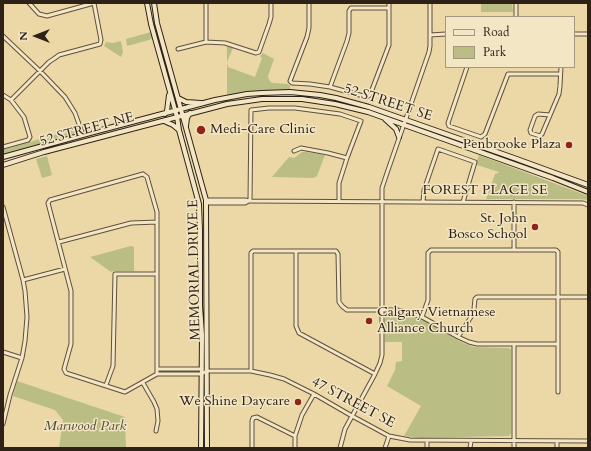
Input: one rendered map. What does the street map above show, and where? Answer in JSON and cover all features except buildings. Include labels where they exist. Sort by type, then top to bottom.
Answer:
[{"type":"main road","name":"MEMORIAL DRIVE E","points":[[147,3],[151,24],[199,204],[200,306],[202,335],[201,448]]},
{"type":"main road","name":"MEMORIAL DRIVE E","points":[[154,3],[182,115],[206,201],[207,448]]},
{"type":"main road","points":[[165,114],[170,92]]},
{"type":"main road","name":"52 STREET SE","points":[[175,111],[247,94],[273,92],[320,95],[369,107],[587,184]]},
{"type":"main road","points":[[178,98],[186,102],[204,103]]},
{"type":"main road","name":"52 STREET SE","points":[[177,117],[227,104],[262,99],[302,99],[335,104],[368,112],[588,192]]},
{"type":"main road","name":"52 STREET NE","points":[[3,157],[175,111]]},
{"type":"main road","points":[[186,129],[187,120],[190,113]]},
{"type":"main road","name":"52 STREET NE","points":[[3,164],[177,117]]},
{"type":"main road","points":[[384,118],[396,129],[399,138]]},
{"type":"main road","points":[[163,121],[173,125],[179,130]]},
{"type":"street","points":[[11,100],[40,71],[59,55],[100,44],[101,40],[94,3],[47,16],[39,14],[29,3]]},
{"type":"street","points":[[206,3],[206,42]]},
{"type":"street","points":[[178,49],[206,42],[225,43],[256,53],[259,52],[269,24],[270,3]]},
{"type":"street","points":[[309,3],[309,28],[307,37],[290,81],[292,84],[310,84],[330,87],[367,97],[370,96],[389,45],[389,3]]},
{"type":"street","points":[[340,448],[345,429],[375,374],[382,355],[382,188],[429,52],[430,3]]},
{"type":"street","points":[[516,3],[516,16]]},
{"type":"street","points":[[330,87],[347,41],[349,33],[349,11],[351,8],[389,8]]},
{"type":"street","points":[[430,35],[445,34]]},
{"type":"street","points":[[575,34],[588,34]]},
{"type":"street","points":[[3,36],[40,71],[68,101],[77,116],[83,135]]},
{"type":"street","points":[[467,68],[448,122],[449,126],[481,137],[486,134],[508,74],[560,74]]},
{"type":"street","points":[[550,115],[538,114],[535,116],[530,130],[532,133],[540,136],[542,134],[559,94],[560,68]]},
{"type":"street","points":[[3,95],[11,100],[24,117],[30,137],[28,140],[3,147]]},
{"type":"street","points":[[250,201],[251,110],[269,108],[295,108],[340,114],[361,121],[339,183],[339,201]]},
{"type":"street","points":[[294,151],[301,148],[347,158]]},
{"type":"street","points":[[423,202],[424,190],[438,150],[475,162],[463,202]]},
{"type":"street","points":[[157,374],[157,222],[147,177],[143,174],[50,200],[48,203],[71,291],[71,344],[64,369],[66,373],[125,392],[157,374],[201,374],[207,371]]},
{"type":"street","name":"FOREST PLACE SE","points":[[206,201],[245,203],[250,201],[583,202],[588,205]]},
{"type":"street","points":[[514,202],[514,250]]},
{"type":"street","points":[[3,207],[23,280],[27,317],[26,341],[3,424]]},
{"type":"street","points":[[58,242],[131,222],[157,222]]},
{"type":"street","points":[[422,317],[428,300],[428,252],[431,250],[556,250],[558,252],[558,392]]},
{"type":"street","points":[[251,371],[251,254],[253,251],[336,251],[338,254],[339,302],[347,310],[397,310],[409,313],[422,317],[458,337],[477,344],[558,344]]},
{"type":"street","points":[[296,251],[296,326],[299,333],[375,374]]},
{"type":"street","points":[[23,280],[65,268]]},
{"type":"street","points":[[106,386],[113,366],[115,274],[157,274]]},
{"type":"street","points":[[458,337],[471,317],[475,299],[477,297],[588,297]]},
{"type":"street","points":[[514,344],[514,448]]},
{"type":"street","points":[[3,352],[22,358]]},
{"type":"street","points":[[157,369],[201,368],[207,371]]},
{"type":"street","name":"47 STREET SE","points":[[207,371],[251,371],[284,379],[389,436],[410,440],[588,441]]},
{"type":"street","points":[[143,383],[157,409],[158,421],[156,431]]},
{"type":"street","points":[[295,448],[295,436],[302,415],[314,394]]},
{"type":"street","points":[[252,448],[253,418],[257,417],[295,436]]},
{"type":"street","points":[[385,448],[389,436]]},
{"type":"street","points":[[427,441],[427,448]]},
{"type":"street","points":[[470,441],[470,448]]},
{"type":"street","points":[[557,441],[557,448]]},
{"type":"green space","points":[[481,3],[512,3],[513,12],[481,12]]},
{"type":"green space","points":[[151,32],[153,38],[127,46],[126,39]]},
{"type":"green space","points":[[121,41],[123,52],[121,57],[104,46],[106,42],[113,43]]},
{"type":"green space","points":[[227,46],[233,48],[227,62]]},
{"type":"green space","points":[[263,53],[274,59],[268,76],[269,80],[273,83],[288,84],[290,86],[290,90],[257,91],[227,95],[227,62],[228,67],[255,77],[262,58],[260,56]]},
{"type":"green space","points":[[76,127],[76,132],[72,136],[3,155],[3,150]]},
{"type":"green space","points":[[302,152],[325,155],[317,176],[313,178],[272,177],[289,157],[294,158]]},
{"type":"green space","points":[[479,155],[588,196],[588,200],[486,199],[495,174],[499,172],[477,165]]},
{"type":"green space","points":[[47,156],[52,175],[42,178],[36,159]]},
{"type":"green space","points":[[131,246],[134,247],[134,271],[111,272],[90,257]]},
{"type":"green space","points":[[386,313],[406,314],[419,318],[463,343],[474,347],[509,348],[511,350],[511,433],[509,436],[420,438],[404,436],[421,406],[387,386],[395,370],[396,362],[402,361],[402,342],[385,342],[385,316]]},
{"type":"green space","name":"Marwood Park","points":[[17,381],[125,417],[126,448],[59,448],[63,420],[55,410],[13,396]]},
{"type":"place","name":"Medi-Care Clinic","points":[[201,130]]},
{"type":"place","name":"Penbrooke Plaza","points":[[569,145]]},
{"type":"place","name":"St. John Bosco School","points":[[535,227]]},
{"type":"place","name":"Calgary Vietnamese Alliance Church","points":[[369,321]]},
{"type":"place","name":"We Shine Daycare","points":[[298,402]]}]
